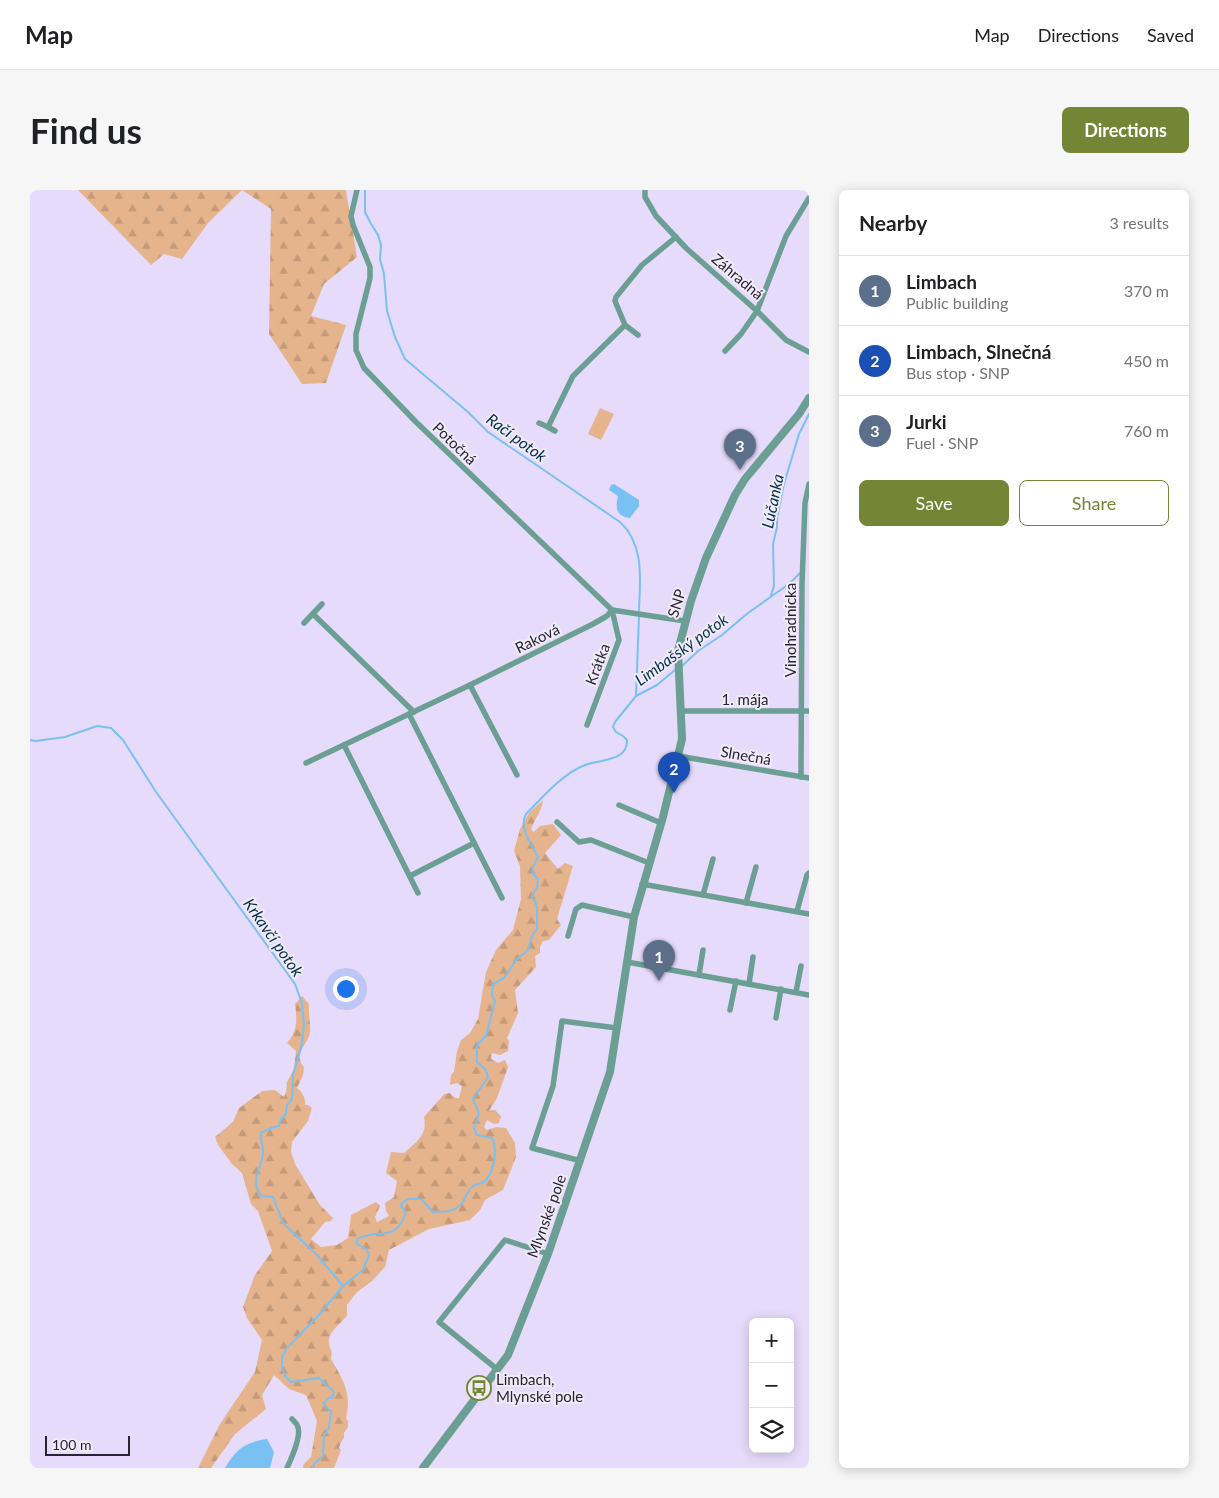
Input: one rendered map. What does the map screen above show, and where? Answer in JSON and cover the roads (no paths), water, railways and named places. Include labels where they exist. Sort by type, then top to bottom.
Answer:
[{"type":"street","name":"Potočná","points":[[357,190],[351,216],[370,267],[370,278],[356,334],[356,350],[364,368],[416,422],[612,610]]},
{"type":"street","name":"Záhradná","points":[[645,190],[645,197],[656,216],[676,237],[757,311],[786,236],[809,198]]},
{"type":"street","points":[[638,335],[625,325],[616,297],[642,265],[676,237]]},
{"type":"street","points":[[725,350],[741,334],[757,311],[786,340],[809,352]]},
{"type":"street","points":[[548,428],[573,376],[625,325]]},
{"type":"street","name":"SNP","points":[[642,884],[662,820],[682,739],[678,651],[685,621],[706,558],[735,495],[745,479],[792,422],[809,398]]},
{"type":"street","points":[[539,423],[555,431]]},
{"type":"street","name":"Vinohradnícka","points":[[801,777],[806,711],[802,573],[805,562],[805,503],[809,484]]},
{"type":"street","points":[[802,584],[809,584]]},
{"type":"street","points":[[304,623],[322,604]]},
{"type":"street","points":[[612,610],[685,621]]},
{"type":"street","name":"Raková","points":[[306,763],[593,624],[607,616],[612,610]]},
{"type":"street","name":"Krátka","points":[[587,725],[619,640],[612,610]]},
{"type":"street","points":[[312,614],[411,713],[502,898]]},
{"type":"street","points":[[470,685],[517,775]]},
{"type":"street","name":"1. mája","points":[[682,711],[806,711]]},
{"type":"street","points":[[344,745],[418,893]]},
{"type":"street","name":"Slnečná","points":[[678,756],[809,778]]},
{"type":"street","points":[[619,806],[662,820]]},
{"type":"street","points":[[557,822],[579,842],[591,840],[649,863]]},
{"type":"street","points":[[410,876],[474,843]]},
{"type":"street","points":[[703,895],[713,859]]},
{"type":"street","points":[[746,903],[756,867]]},
{"type":"street","points":[[797,911],[809,873]]},
{"type":"street","points":[[642,884],[809,914]]},
{"type":"street","name":"Mlynské pole","points":[[423,1468],[508,1355],[548,1254],[610,1072],[629,946],[642,884]]},
{"type":"street","points":[[568,936],[576,909],[582,905],[634,917]]},
{"type":"street","points":[[698,975],[703,950]]},
{"type":"street","points":[[749,984],[753,957]]},
{"type":"street","points":[[627,962],[809,994]]},
{"type":"street","points":[[796,992],[801,966]]},
{"type":"street","points":[[730,1010],[736,981]]},
{"type":"street","points":[[776,1018],[781,990]]},
{"type":"street","points":[[581,1161],[532,1148],[553,1086],[562,1021],[617,1028]]},
{"type":"street","points":[[498,1370],[440,1322],[505,1240],[548,1254]]},
{"type":"street","points":[[288,1468],[296,1444],[298,1429],[297,1424],[292,1419]]},
{"type":"water","points":[[614,484],[639,500],[639,506],[630,518],[625,517],[618,511],[618,496],[609,490],[611,485]]},
{"type":"water","points":[[267,1439],[274,1452],[270,1468],[225,1468],[237,1451],[247,1444]]},
{"type":"waterway","name":"Račí potok","points":[[365,190],[365,212],[378,235],[381,245],[380,259],[384,274],[387,311],[395,337],[405,359],[468,412],[488,432],[620,522],[634,541],[637,552],[640,575],[639,611]]},
{"type":"waterway","name":"Lúčanka","points":[[771,595],[774,586],[773,544],[784,484],[799,434],[809,414]]},
{"type":"waterway","name":"Limbašský potok","points":[[682,666],[698,651],[789,584],[801,572]]},
{"type":"waterway","name":"Račí potok","points":[[636,696],[639,616]]},
{"type":"waterway","name":"Limbašský potok","points":[[313,1468],[314,1464],[323,1456],[324,1435],[329,1428],[331,1411],[325,1407],[324,1403],[328,1398],[332,1398],[334,1392],[319,1378],[291,1382],[285,1376],[282,1367],[282,1357],[286,1349],[319,1315],[343,1286],[363,1270],[369,1255],[367,1250],[357,1244],[357,1239],[372,1234],[391,1232],[397,1228],[406,1212],[401,1206],[402,1203],[408,1199],[421,1199],[433,1212],[453,1210],[462,1203],[474,1185],[484,1182],[493,1167],[494,1142],[492,1138],[477,1135],[474,1128],[479,1114],[473,1099],[488,1077],[486,1070],[477,1062],[477,1045],[486,1036],[495,1001],[492,996],[493,984],[504,978],[516,960],[528,950],[532,936],[537,929],[537,906],[532,896],[537,887],[538,879],[533,874],[533,867],[538,857],[525,831],[524,819],[526,814],[553,786],[568,774],[585,765],[618,756],[623,752],[627,740],[616,732],[613,727],[615,722],[636,696],[657,685],[675,670]]},
{"type":"waterway","name":"Krkavčí potok","points":[[30,740],[36,741],[65,737],[97,726],[111,728],[123,740],[156,792],[295,984],[302,1003],[304,1024],[302,1044],[293,1075],[292,1099],[287,1105],[286,1114],[281,1119],[279,1126],[261,1133],[263,1153],[256,1184],[261,1196],[273,1197],[283,1223],[316,1254],[343,1286]]},
{"type":"place","name":"Jurki","points":[[740,470]]},
{"type":"place","name":"Limbach, Slnečná","points":[[674,793]]},
{"type":"place","name":"Limbach","points":[[659,981]]},
{"type":"place","name":"Limbach, Mlynské pole","points":[[479,1388]]}]
